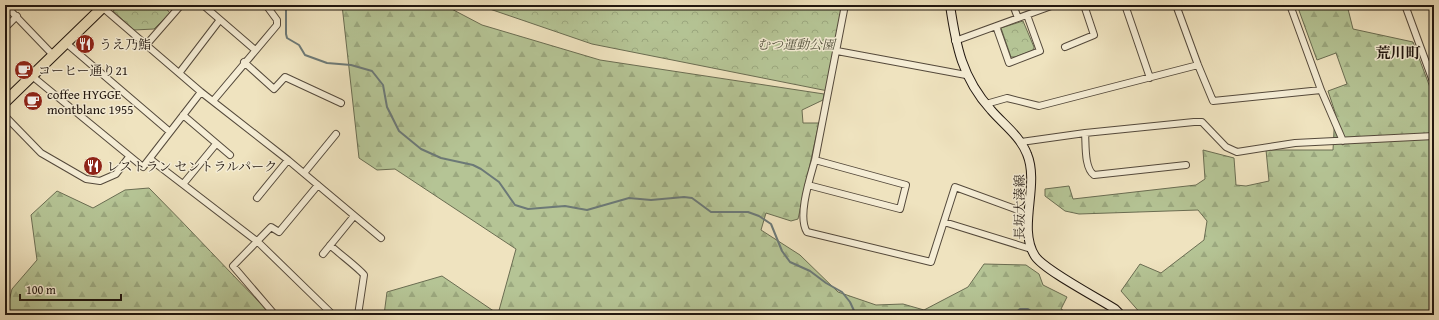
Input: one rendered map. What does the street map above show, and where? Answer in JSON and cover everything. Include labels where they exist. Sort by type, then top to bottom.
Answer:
[{"type":"highway","points":[[5,102],[102,6]]},
{"type":"main road","name":"長坂大湊線","points":[[950,5],[955,41],[966,75],[986,104],[1021,142],[1028,155],[1031,169],[1029,233],[1031,248],[1034,255],[1046,267],[1115,309],[1121,315]]},
{"type":"street","points":[[5,5],[53,55]]},
{"type":"street","points":[[147,44],[181,5]]},
{"type":"street","points":[[203,5],[219,21],[254,49]]},
{"type":"street","points":[[213,101],[254,49],[276,25],[277,20],[266,5]]},
{"type":"street","points":[[846,5],[815,160],[808,185],[803,226],[807,232],[817,236],[931,262],[955,187],[1029,214]]},
{"type":"street","points":[[1013,5],[1018,18]]},
{"type":"street","points":[[955,41],[1054,5]]},
{"type":"street","points":[[1065,47],[1094,36],[1084,5]]},
{"type":"street","points":[[1125,5],[1150,78]]},
{"type":"street","points":[[1176,5],[1213,101],[1321,90]]},
{"type":"street","points":[[1290,5],[1321,90],[1343,141]]},
{"type":"street","points":[[1405,5],[1434,84]]},
{"type":"street","points":[[102,6],[180,72],[201,92],[288,160],[381,238]]},
{"type":"street","points":[[996,26],[1009,63],[1040,52],[1027,15]]},
{"type":"street","points":[[5,28],[17,16]]},
{"type":"street","points":[[180,72],[219,21]]},
{"type":"street","points":[[66,43],[170,132]]},
{"type":"street","points":[[837,51],[966,75]]},
{"type":"street","points":[[244,62],[274,89],[285,77],[341,102]]},
{"type":"street","points":[[986,104],[1007,98],[1040,106],[1198,65]]},
{"type":"street","points":[[32,76],[143,167],[201,92]]},
{"type":"street","points":[[183,115],[216,144],[230,154]]},
{"type":"street","points":[[5,116],[41,153],[86,179],[100,181],[116,174],[129,157]]},
{"type":"street","points":[[1021,142],[1086,133],[1202,122],[1226,147],[1238,152],[1288,143],[1434,136]]},
{"type":"street","points":[[1086,133],[1088,167],[1090,172],[1094,175],[1186,165]]},
{"type":"street","points":[[304,173],[336,134]]},
{"type":"street","points":[[184,183],[216,144]]},
{"type":"street","points":[[150,158],[258,242],[333,315]]},
{"type":"street","points":[[257,198],[288,160]]},
{"type":"street","points":[[808,185],[900,209],[906,184],[815,160]]},
{"type":"street","points":[[275,315],[234,266],[271,227],[279,232],[318,185]]},
{"type":"street","points":[[323,254],[354,216]]},
{"type":"street","points":[[944,222],[1031,248]]},
{"type":"street","points":[[330,246],[364,275],[358,315]]},
{"type":"green space","points":[[121,5],[163,5],[170,13],[154,29],[134,30],[113,11]]},
{"type":"green space","points":[[342,5],[444,5],[482,25],[600,60],[824,94],[823,100],[802,110],[803,123],[819,123],[798,219],[791,221],[766,213],[761,230],[800,255],[838,292],[876,305],[903,304],[924,310],[968,287],[984,264],[1026,265],[1039,274],[1043,285],[1067,297],[1061,309],[1071,315],[384,315],[387,292],[442,276],[498,314],[516,249],[395,169],[377,170],[359,158]]},
{"type":"green space","name":"むつ運動公園","points":[[478,5],[844,5],[828,91],[592,44]]},
{"type":"green space","points":[[1297,5],[1347,5],[1353,29],[1413,42],[1434,98],[1434,315],[1142,315],[1121,291],[1140,264],[1161,273],[1204,240],[1207,221],[1198,210],[1079,214],[1065,211],[1045,196],[1045,189],[1069,186],[1073,199],[1196,185],[1205,179],[1203,150],[1234,158],[1236,185],[1246,186],[1269,181],[1266,150],[1333,150],[1335,112],[1328,91],[1347,84],[1336,53],[1317,60]]},
{"type":"green space","points":[[1023,21],[1034,50],[1011,57],[1001,28]]},
{"type":"green space","points":[[149,188],[272,315],[5,315],[5,302],[9,301],[12,289],[37,260],[31,215],[57,191],[93,208],[125,190]]},
{"type":"waterway","points":[[286,5],[287,38],[299,45],[305,55],[327,63],[351,65],[372,71],[383,85],[387,107],[399,131],[421,149],[441,158],[473,165],[481,169],[499,182],[515,205],[528,209],[565,206],[587,210],[629,198],[651,200],[684,197],[692,198],[711,212],[748,212],[759,216],[771,224],[782,251],[790,262],[810,271],[826,283],[842,292],[850,302],[856,315]]},
{"type":"waterway","points":[[1013,315],[1020,309],[1028,309],[1037,315]]},
{"type":"place","name":"うえ乃鮨","points":[[85,44]]},
{"type":"place","name":"コーヒー通り21","points":[[24,70]]},
{"type":"place","name":"coffee HYGGE montblanc 1955","points":[[33,101]]},
{"type":"place","name":"レストラン セントラルパーク","points":[[93,166]]},
{"type":"district","name":"荒川町","points":[[1398,53]]}]
